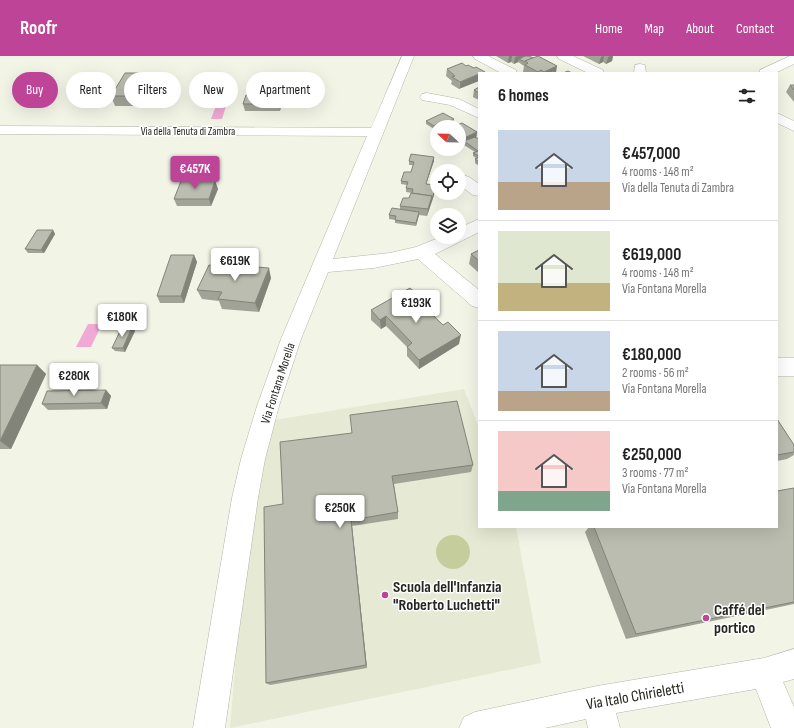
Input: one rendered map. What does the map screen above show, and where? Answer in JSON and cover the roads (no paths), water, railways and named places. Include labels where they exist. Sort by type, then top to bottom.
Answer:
[{"type":"street","name":"Via Fontana Morella","points":[[209,728],[245,498],[253,459],[268,406],[285,354],[408,56]]},
{"type":"street","points":[[479,56],[509,72]]},
{"type":"street","points":[[563,56],[596,72]]},
{"type":"street","points":[[766,72],[794,59]]},
{"type":"street","points":[[426,97],[454,102],[478,114]]},
{"type":"street","points":[[778,118],[794,127]]},
{"type":"street","name":"Via della Tenuta di Zambra","points":[[0,130],[377,132]]},
{"type":"street","points":[[466,182],[478,190]]},
{"type":"street","points":[[466,231],[478,225]]},
{"type":"street","points":[[321,266],[378,262],[422,253],[441,244]]},
{"type":"street","points":[[422,253],[478,300]]},
{"type":"street","points":[[778,367],[794,367]]},
{"type":"street","name":"Via Italo Chirieletti","points":[[475,728],[601,714],[794,664]]},
{"type":"street","points":[[764,673],[787,728]]},
{"type":"place","name":"Scuola dell'Infanzia \"Roberto Luchetti\"","points":[[385,595]]},
{"type":"place","name":"Caffé del portico","points":[[706,618]]}]
